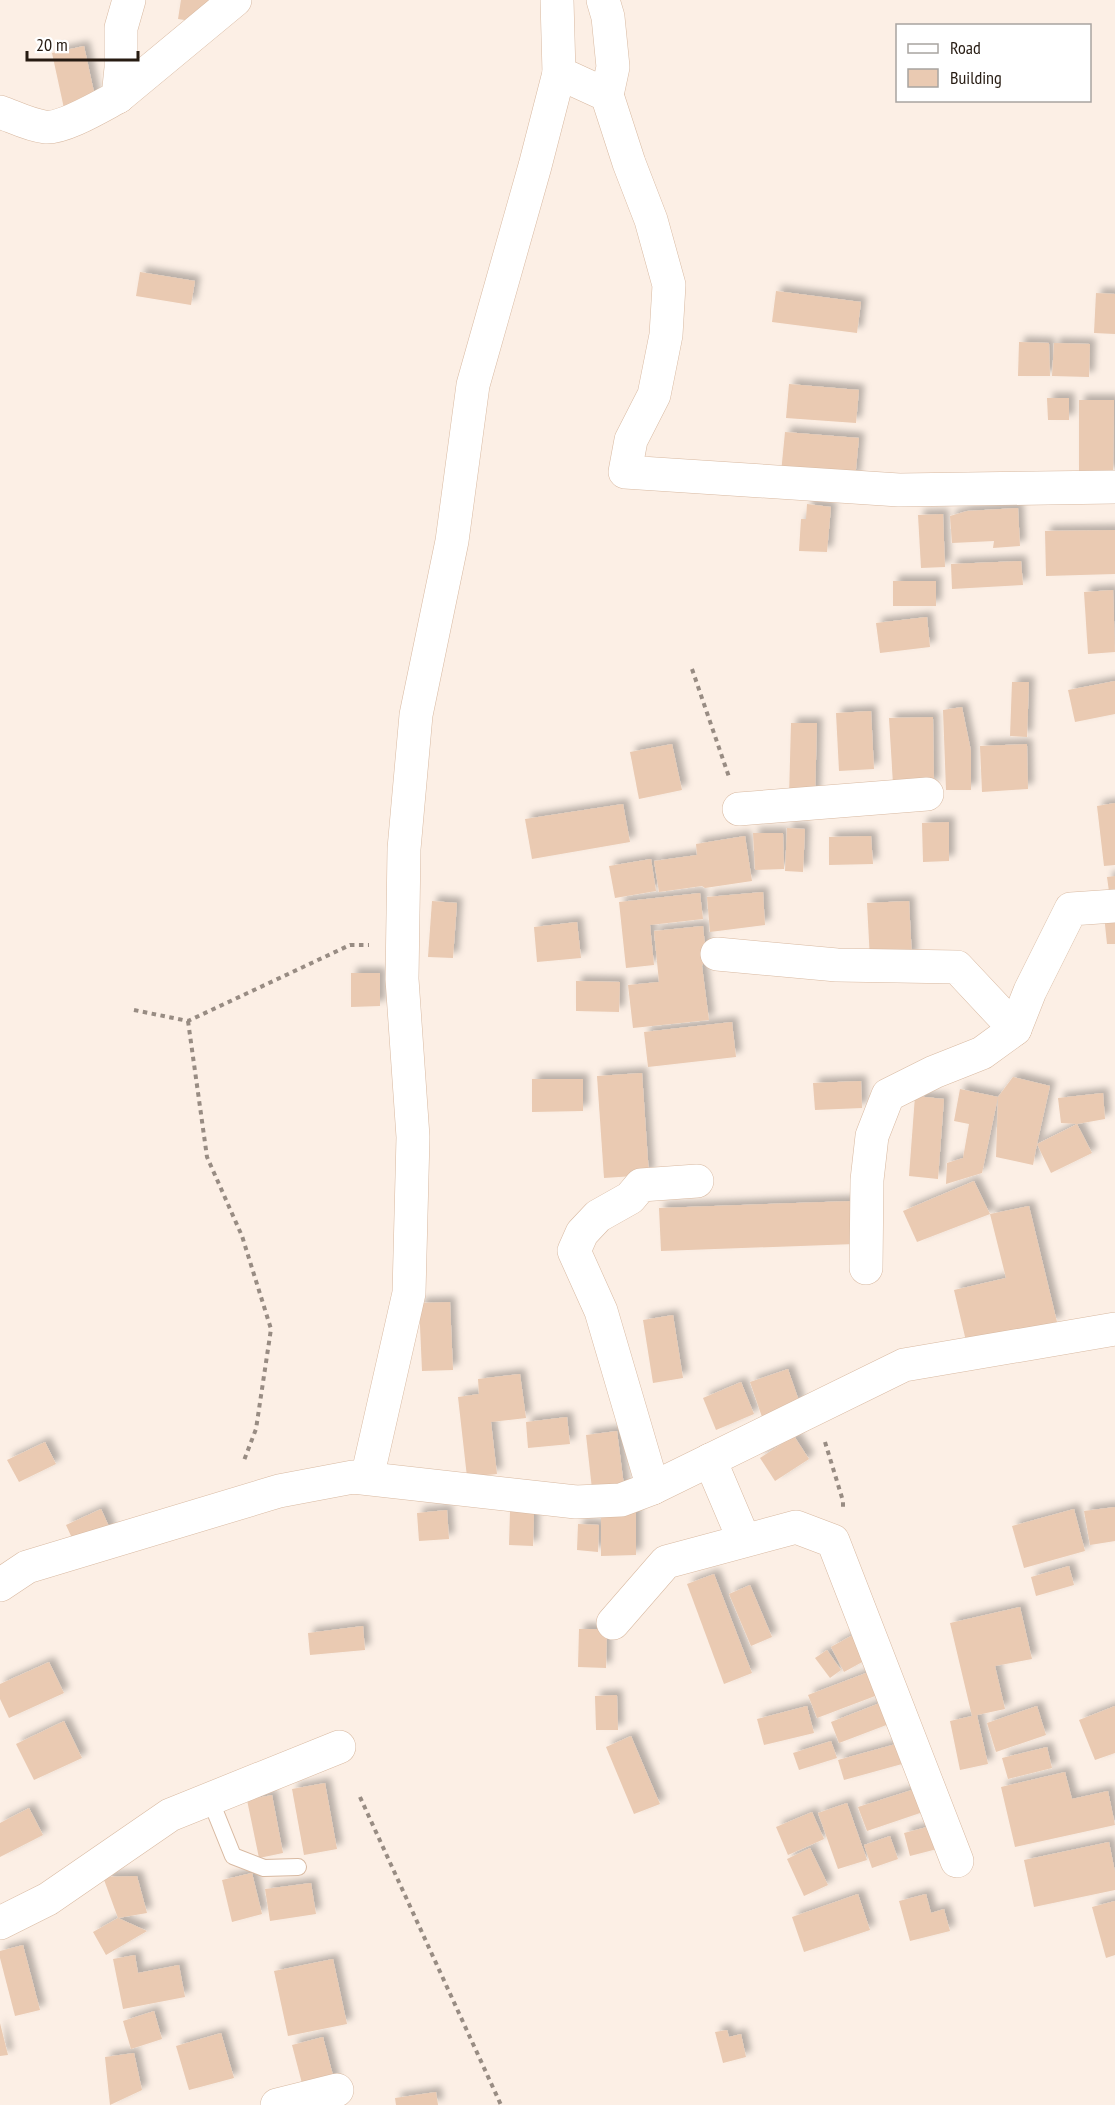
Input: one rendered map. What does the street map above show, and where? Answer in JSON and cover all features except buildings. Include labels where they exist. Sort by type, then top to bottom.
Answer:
[{"type":"street","points":[[118,97],[121,28],[129,0]]},
{"type":"street","points":[[0,112],[47,127],[81,117],[118,97],[235,0]]},
{"type":"street","points":[[367,1478],[409,1293],[412,1137],[402,979],[402,944],[404,849],[416,715],[452,541],[473,385],[559,73],[557,0]]},
{"type":"street","points":[[603,0],[608,17],[613,67],[607,95],[629,163],[651,220],[669,285],[666,336],[654,395],[631,440],[625,472],[899,490],[1115,488]]},
{"type":"street","points":[[559,73],[607,95]]},
{"type":"street","points":[[739,809],[927,794]]},
{"type":"street","points":[[866,1268],[867,1180],[872,1136],[888,1095],[934,1072],[982,1053],[1015,1029],[1030,992],[1071,909],[1115,906]]},
{"type":"street","points":[[717,954],[837,965],[957,967],[1015,1029]]},
{"type":"street","points":[[654,1488],[601,1311],[574,1251],[582,1233],[598,1216],[630,1198],[640,1185],[697,1181]]},
{"type":"street","points":[[0,1585],[27,1567],[279,1491],[353,1477],[576,1502],[621,1500],[654,1488],[904,1365],[1115,1329]]},
{"type":"street","points":[[710,1460],[744,1540]]},
{"type":"street","points":[[613,1623],[666,1562],[796,1527],[833,1541],[957,1861]]},
{"type":"street","points":[[0,1923],[48,1899],[170,1815],[339,1747]]},
{"type":"street","points":[[277,2105],[337,2090]]},
{"type":"lane","points":[[210,1799],[233,1856],[264,1868],[298,1867]]},
{"type":"path","points":[[692,669],[739,809]]},
{"type":"path","points":[[134,1010],[188,1021],[350,945],[402,944]]},
{"type":"path","points":[[188,1021],[207,1158],[242,1236],[271,1329],[256,1429],[227,1506]]},
{"type":"path","points":[[816,1408],[843,1501],[841,1562]]},
{"type":"path","points":[[360,1797],[501,2105]]}]
